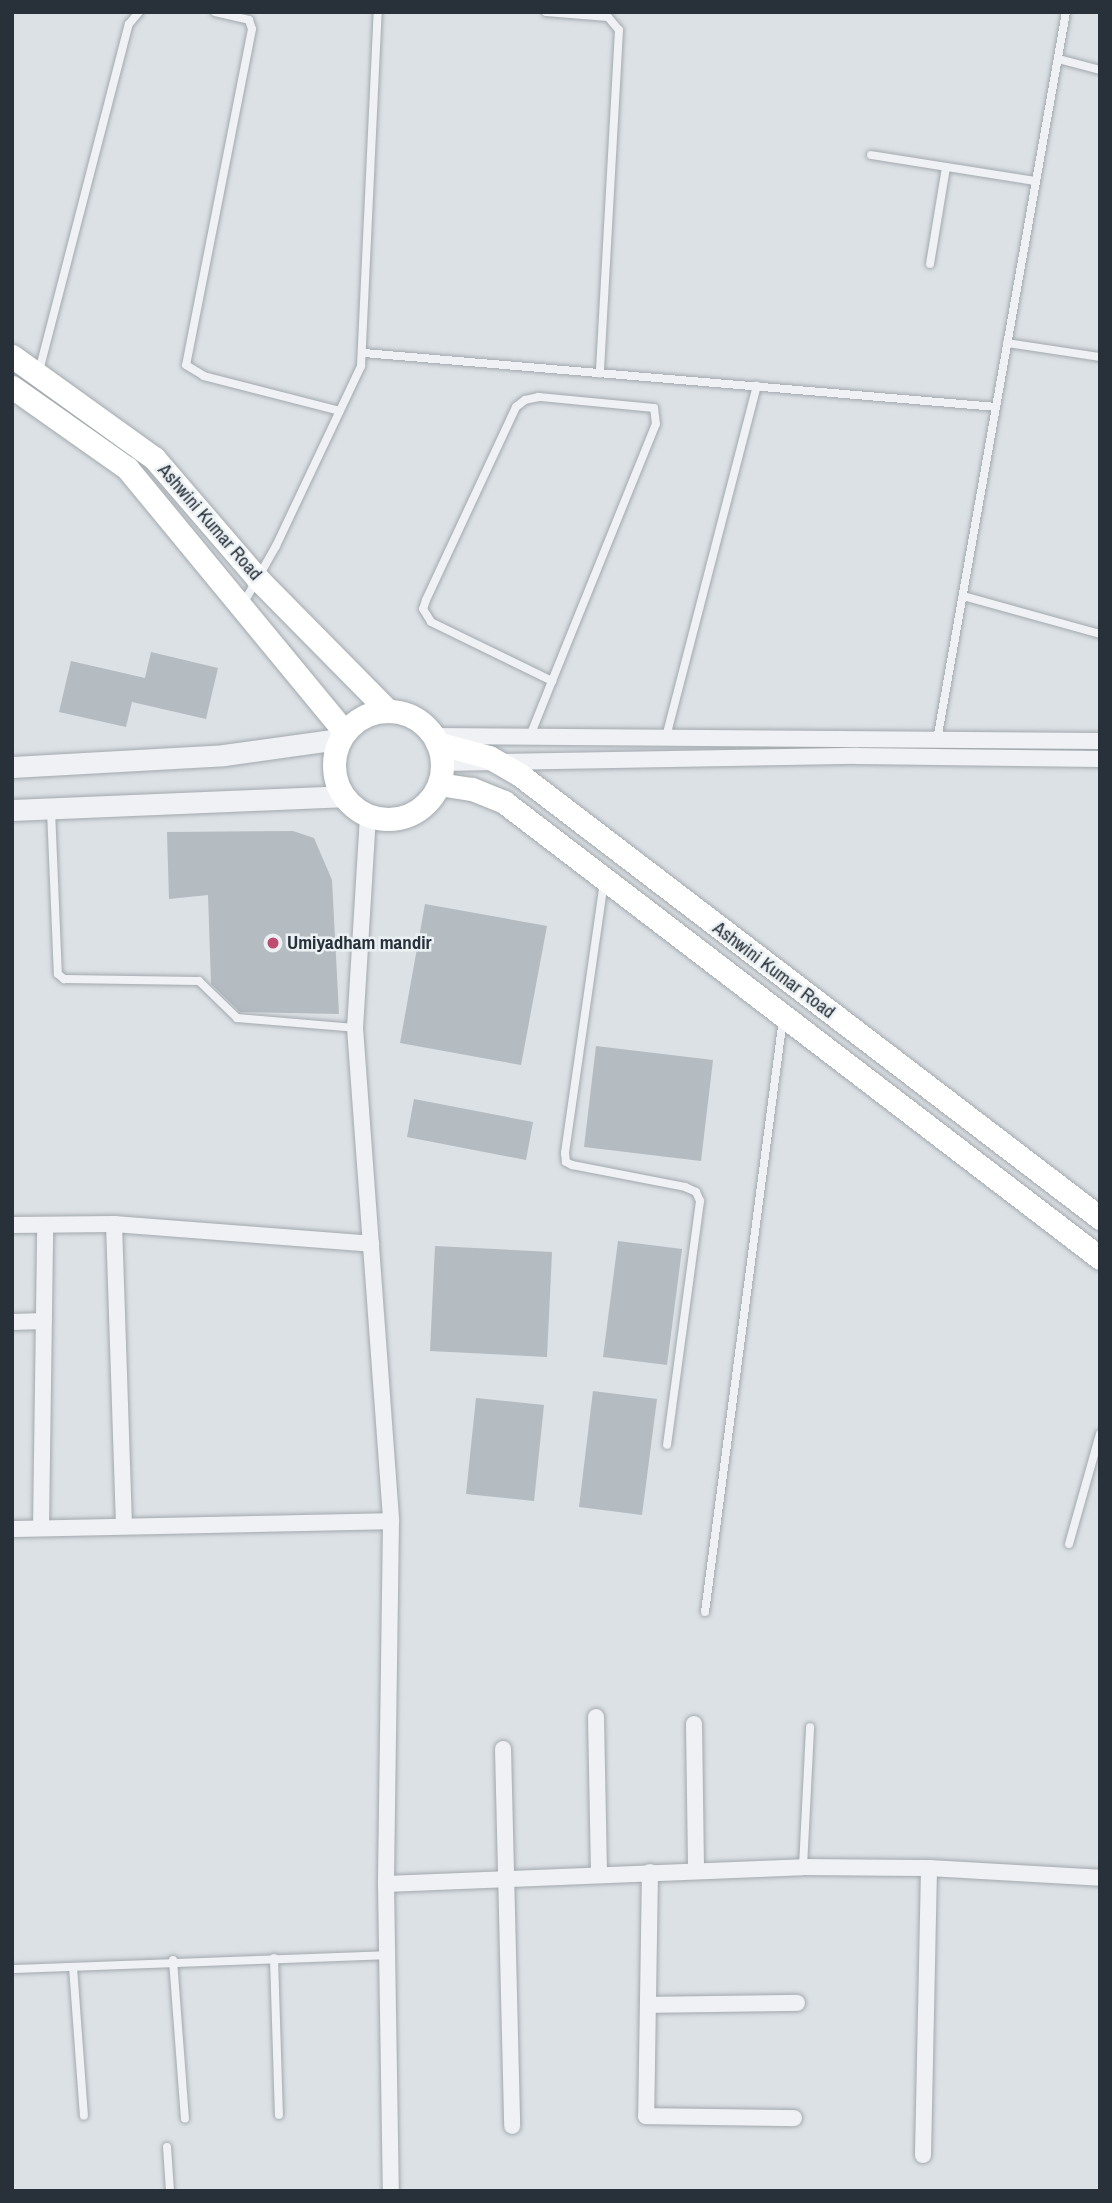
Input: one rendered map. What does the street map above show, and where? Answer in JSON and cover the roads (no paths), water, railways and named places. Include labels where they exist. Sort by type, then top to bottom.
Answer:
[{"type":"main road","name":"Ashwini Kumar Road","points":[[12,356],[154,458],[258,579],[388,710]]},
{"type":"main road","name":"Ashwini Kumar Road","points":[[12,387],[127,468],[342,735]]},
{"type":"main road","points":[[388,710],[418,720],[438,757],[430,799],[410,814],[385,820],[368,816],[343,796],[333,768],[342,735],[360,718],[388,710]]},
{"type":"main road","name":"Ashwini Kumar Road","points":[[438,757],[495,760],[520,775],[1100,1218]]},
{"type":"main road","name":"Ashwini Kumar Road","points":[[438,757],[472,789],[504,802],[1100,1258]]},
{"type":"street","points":[[12,767],[224,755],[342,735]]},
{"type":"street","points":[[438,757],[530,736],[1100,741]]},
{"type":"street","points":[[495,760],[934,757],[1100,759]]},
{"type":"street","points":[[12,810],[343,796]]},
{"type":"street","points":[[368,816],[355,1028],[391,1521],[386,1884],[391,2191]]},
{"type":"street","points":[[12,1225],[114,1224],[371,1244]]},
{"type":"street","points":[[114,1224],[124,1527]]},
{"type":"street","points":[[41,1528],[45,1225]]},
{"type":"street","points":[[12,1321],[44,1321]]},
{"type":"street","points":[[12,1529],[391,1521]]},
{"type":"street","points":[[596,1717],[600,1874]]},
{"type":"street","points":[[694,1724],[696,1870]]},
{"type":"street","points":[[503,1749],[512,2126]]},
{"type":"street","points":[[386,1884],[803,1867],[929,1868],[1100,1878]]},
{"type":"street","points":[[923,2155],[929,1868]]},
{"type":"street","points":[[650,1872],[648,2117],[794,2118]]},
{"type":"street","points":[[648,2005],[797,2003]]},
{"type":"lane","points":[[38,374],[129,24],[139,12]]},
{"type":"lane","points":[[215,12],[249,20],[251,29],[187,365],[204,376],[340,411]]},
{"type":"lane","points":[[241,607],[258,579],[340,411],[364,353],[378,12]]},
{"type":"lane","points":[[546,12],[608,17],[619,30],[600,373]]},
{"type":"lane","points":[[934,757],[1066,12]]},
{"type":"lane","points":[[1058,59],[1100,70]]},
{"type":"lane","points":[[871,155],[1036,181]]},
{"type":"lane","points":[[930,264],[946,167]]},
{"type":"lane","points":[[1007,343],[1100,357]]},
{"type":"lane","points":[[364,353],[996,407]]},
{"type":"lane","points":[[666,737],[757,386]]},
{"type":"lane","points":[[530,736],[656,424],[654,408],[539,397],[516,407],[426,600],[423,609],[431,622],[552,681]]},
{"type":"lane","points":[[962,596],[1100,634]]},
{"type":"lane","points":[[51,807],[58,974],[64,979],[199,981],[237,1018],[355,1028]]},
{"type":"lane","points":[[604,879],[565,1153],[566,1162],[685,1187],[696,1192],[700,1201],[667,1445]]},
{"type":"lane","points":[[705,1612],[784,1016]]},
{"type":"lane","points":[[1069,1544],[1100,1434]]},
{"type":"lane","points":[[803,1867],[810,1727]]},
{"type":"lane","points":[[12,1969],[173,1960],[388,1955]]},
{"type":"lane","points":[[274,1958],[279,2115]]},
{"type":"lane","points":[[173,1960],[184,2119]]},
{"type":"lane","points":[[73,1967],[84,2116]]},
{"type":"lane","points":[[167,2147],[170,2191]]},
{"type":"place","name":"Umiyadham mandir","points":[[273,943]]}]
